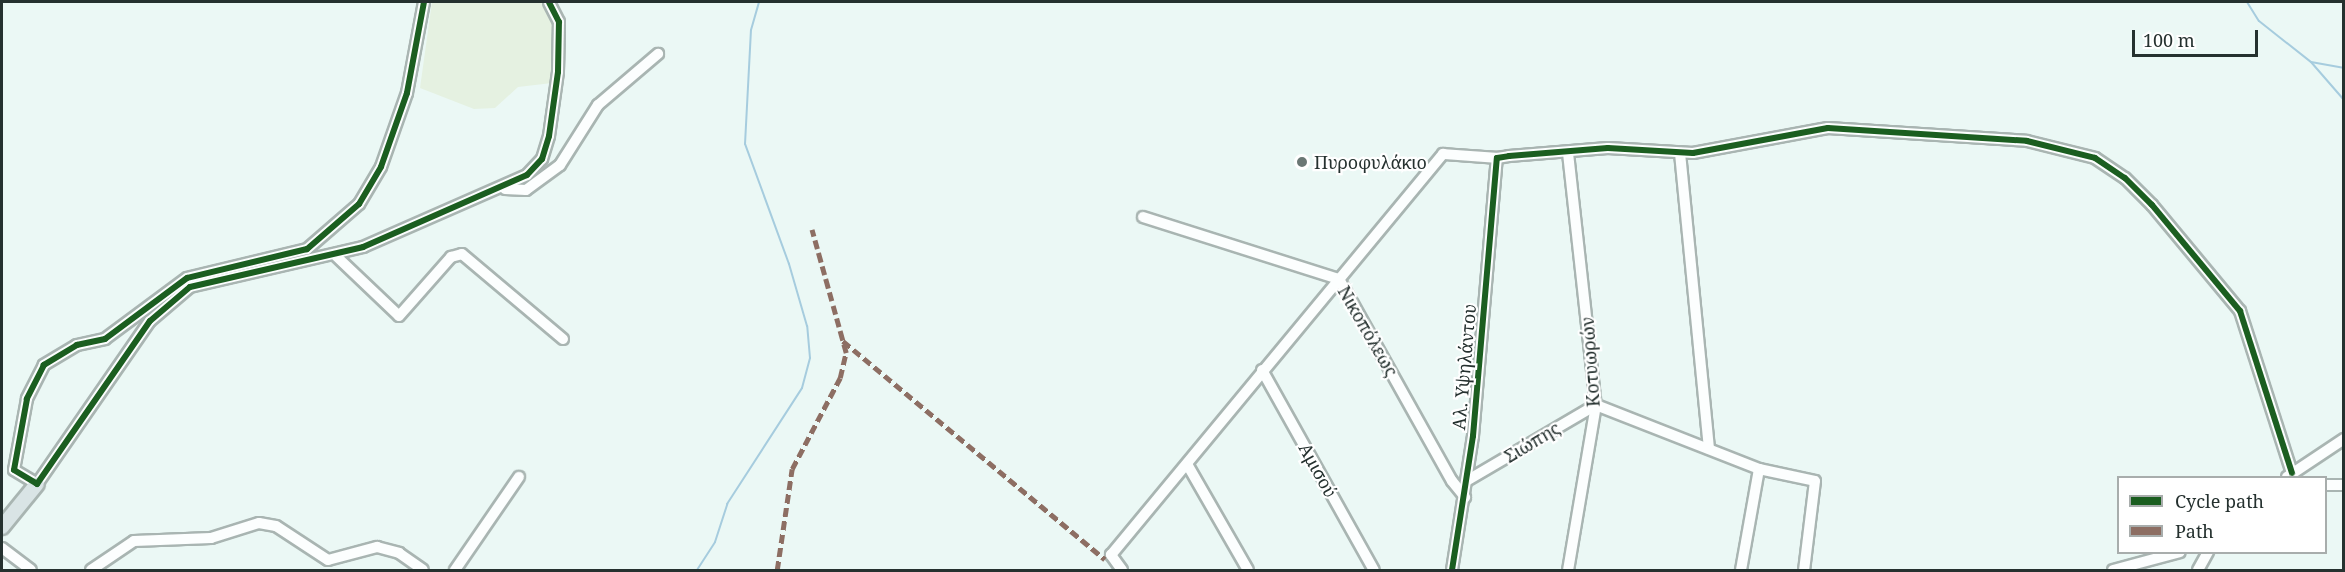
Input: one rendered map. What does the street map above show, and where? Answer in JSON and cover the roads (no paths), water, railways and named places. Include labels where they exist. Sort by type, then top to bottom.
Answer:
[{"type":"main road","points":[[2,527],[37,484]]},
{"type":"street","points":[[424,2],[407,93],[370,189],[348,215],[307,249],[187,278],[105,339],[77,345],[44,365],[27,399],[14,470],[37,484],[150,321],[170,300],[210,280],[335,255],[504,188],[542,159],[549,136],[561,40],[549,2]]},
{"type":"street","points":[[504,188],[526,190],[560,165],[598,105],[658,54]]},
{"type":"street","points":[[1122,570],[1112,555],[1262,370],[1443,154],[1497,162],[1622,148],[1680,153],[1828,128],[2028,141],[2095,158],[2125,178],[2152,205],[2240,311],[2293,476],[2343,439]]},
{"type":"street","name":"Κοτυωρών","points":[[1568,153],[1596,405],[1568,570]]},
{"type":"street","points":[[1680,153],[1709,449]]},
{"type":"street","name":"Αλ. Υψηλάντου","points":[[1452,570],[1468,480],[1497,162]]},
{"type":"street","name":"Νικοπόλεως","points":[[1143,217],[1339,279],[1452,481],[1465,497]]},
{"type":"street","points":[[335,255],[399,316],[451,257],[462,254],[563,339]]},
{"type":"street","name":"Αμισού","points":[[1262,370],[1374,570]]},
{"type":"street","points":[[1596,405],[1759,469],[1815,481],[1804,570]]},
{"type":"street","name":"Σιώπης","points":[[1468,480],[1596,405]]},
{"type":"street","points":[[1187,464],[1248,570]]},
{"type":"street","points":[[1741,570],[1759,469]]},
{"type":"street","points":[[455,570],[519,477]]},
{"type":"street","points":[[2327,486],[2343,485]]},
{"type":"street","points":[[90,570],[134,542],[211,538],[259,523],[276,526],[328,560],[341,560],[377,547],[399,553],[421,570]]},
{"type":"street","points":[[2,548],[31,570]]},
{"type":"street","points":[[2113,570],[2173,554]]},
{"type":"street","points":[[2198,570],[2207,554]]},
{"type":"waterway","points":[[697,570],[715,542],[727,504],[802,388],[810,358],[807,326],[789,264],[745,144],[751,30],[759,2]]},
{"type":"waterway","points":[[2247,2],[2259,21],[2311,62],[2344,68]]},
{"type":"waterway","points":[[2311,62],[2344,100]]},
{"type":"place","name":"Πυροφυλάκιο","points":[[1302,162]]}]
